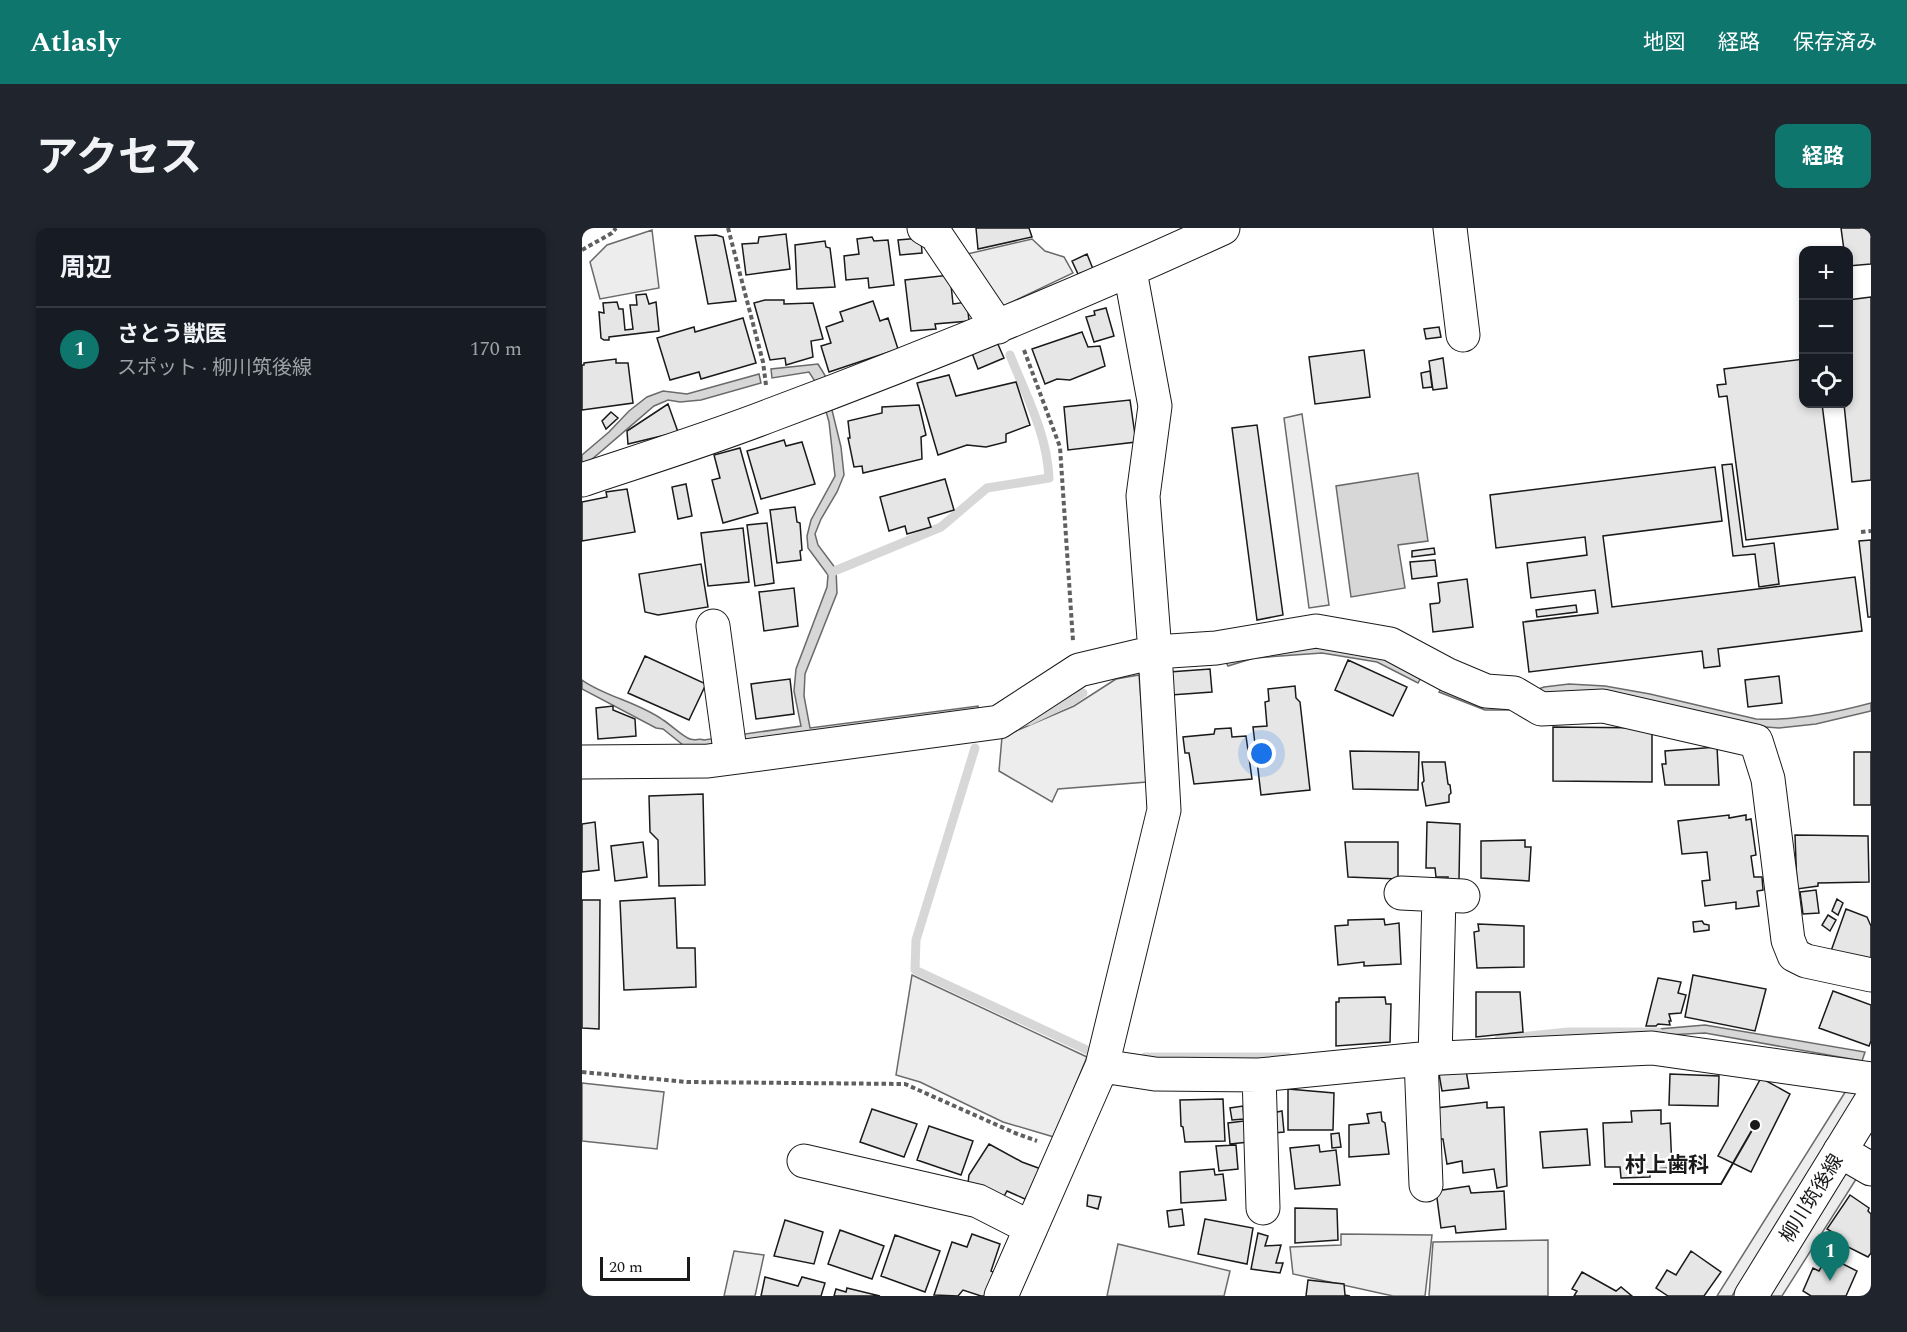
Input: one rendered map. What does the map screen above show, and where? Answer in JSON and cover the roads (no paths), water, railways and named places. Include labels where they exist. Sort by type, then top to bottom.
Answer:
[{"type":"street","points":[[924,228],[936,235],[1006,324]]},
{"type":"street","points":[[582,480],[769,416],[1006,324],[1223,228]]},
{"type":"street","points":[[1450,228],[1463,335]]},
{"type":"street","points":[[1000,1296],[1102,1066],[1164,810],[1143,496],[1155,406],[1130,271]]},
{"type":"street","points":[[713,626],[729,746]]},
{"type":"street","points":[[582,762],[708,761],[729,746],[999,722],[1079,670],[1155,652],[1216,648],[1316,631],[1390,644],[1448,675],[1486,691],[1514,693],[1541,708],[1603,706],[1756,741],[1768,779],[1788,940],[1794,955],[1806,961],[1871,975]]},
{"type":"street","points":[[1401,894],[1451,896],[1428,1059],[1426,1185]]},
{"type":"street","points":[[1102,1066],[1155,1074],[1259,1075],[1428,1059],[1652,1048],[1871,1079]]},
{"type":"street","points":[[1259,1075],[1263,1208]]},
{"type":"street","name":"柳川筑後線","points":[[1751,1296],[1871,1101]]},
{"type":"street","points":[[1840,1150],[1871,1169]]},
{"type":"street","points":[[804,1161],[978,1201],[1031,1228]]},
{"type":"waterway","points":[[832,572],[941,527],[987,488],[1049,478],[1040,430],[1010,355]]},
{"type":"waterway","points":[[1029,721],[1083,693]]},
{"type":"waterway","points":[[975,748],[916,940],[915,970],[1089,1051],[1099,1052]]},
{"type":"waterway","points":[[1499,1039],[1568,1032],[1658,1032]]},
{"type":"waterway","points":[[1145,1057],[1288,1057]]},
{"type":"place","name":"村上歯科","points":[[1755,1125]]},
{"type":"place","name":"さとう獣医","points":[[1830,1281]]}]
